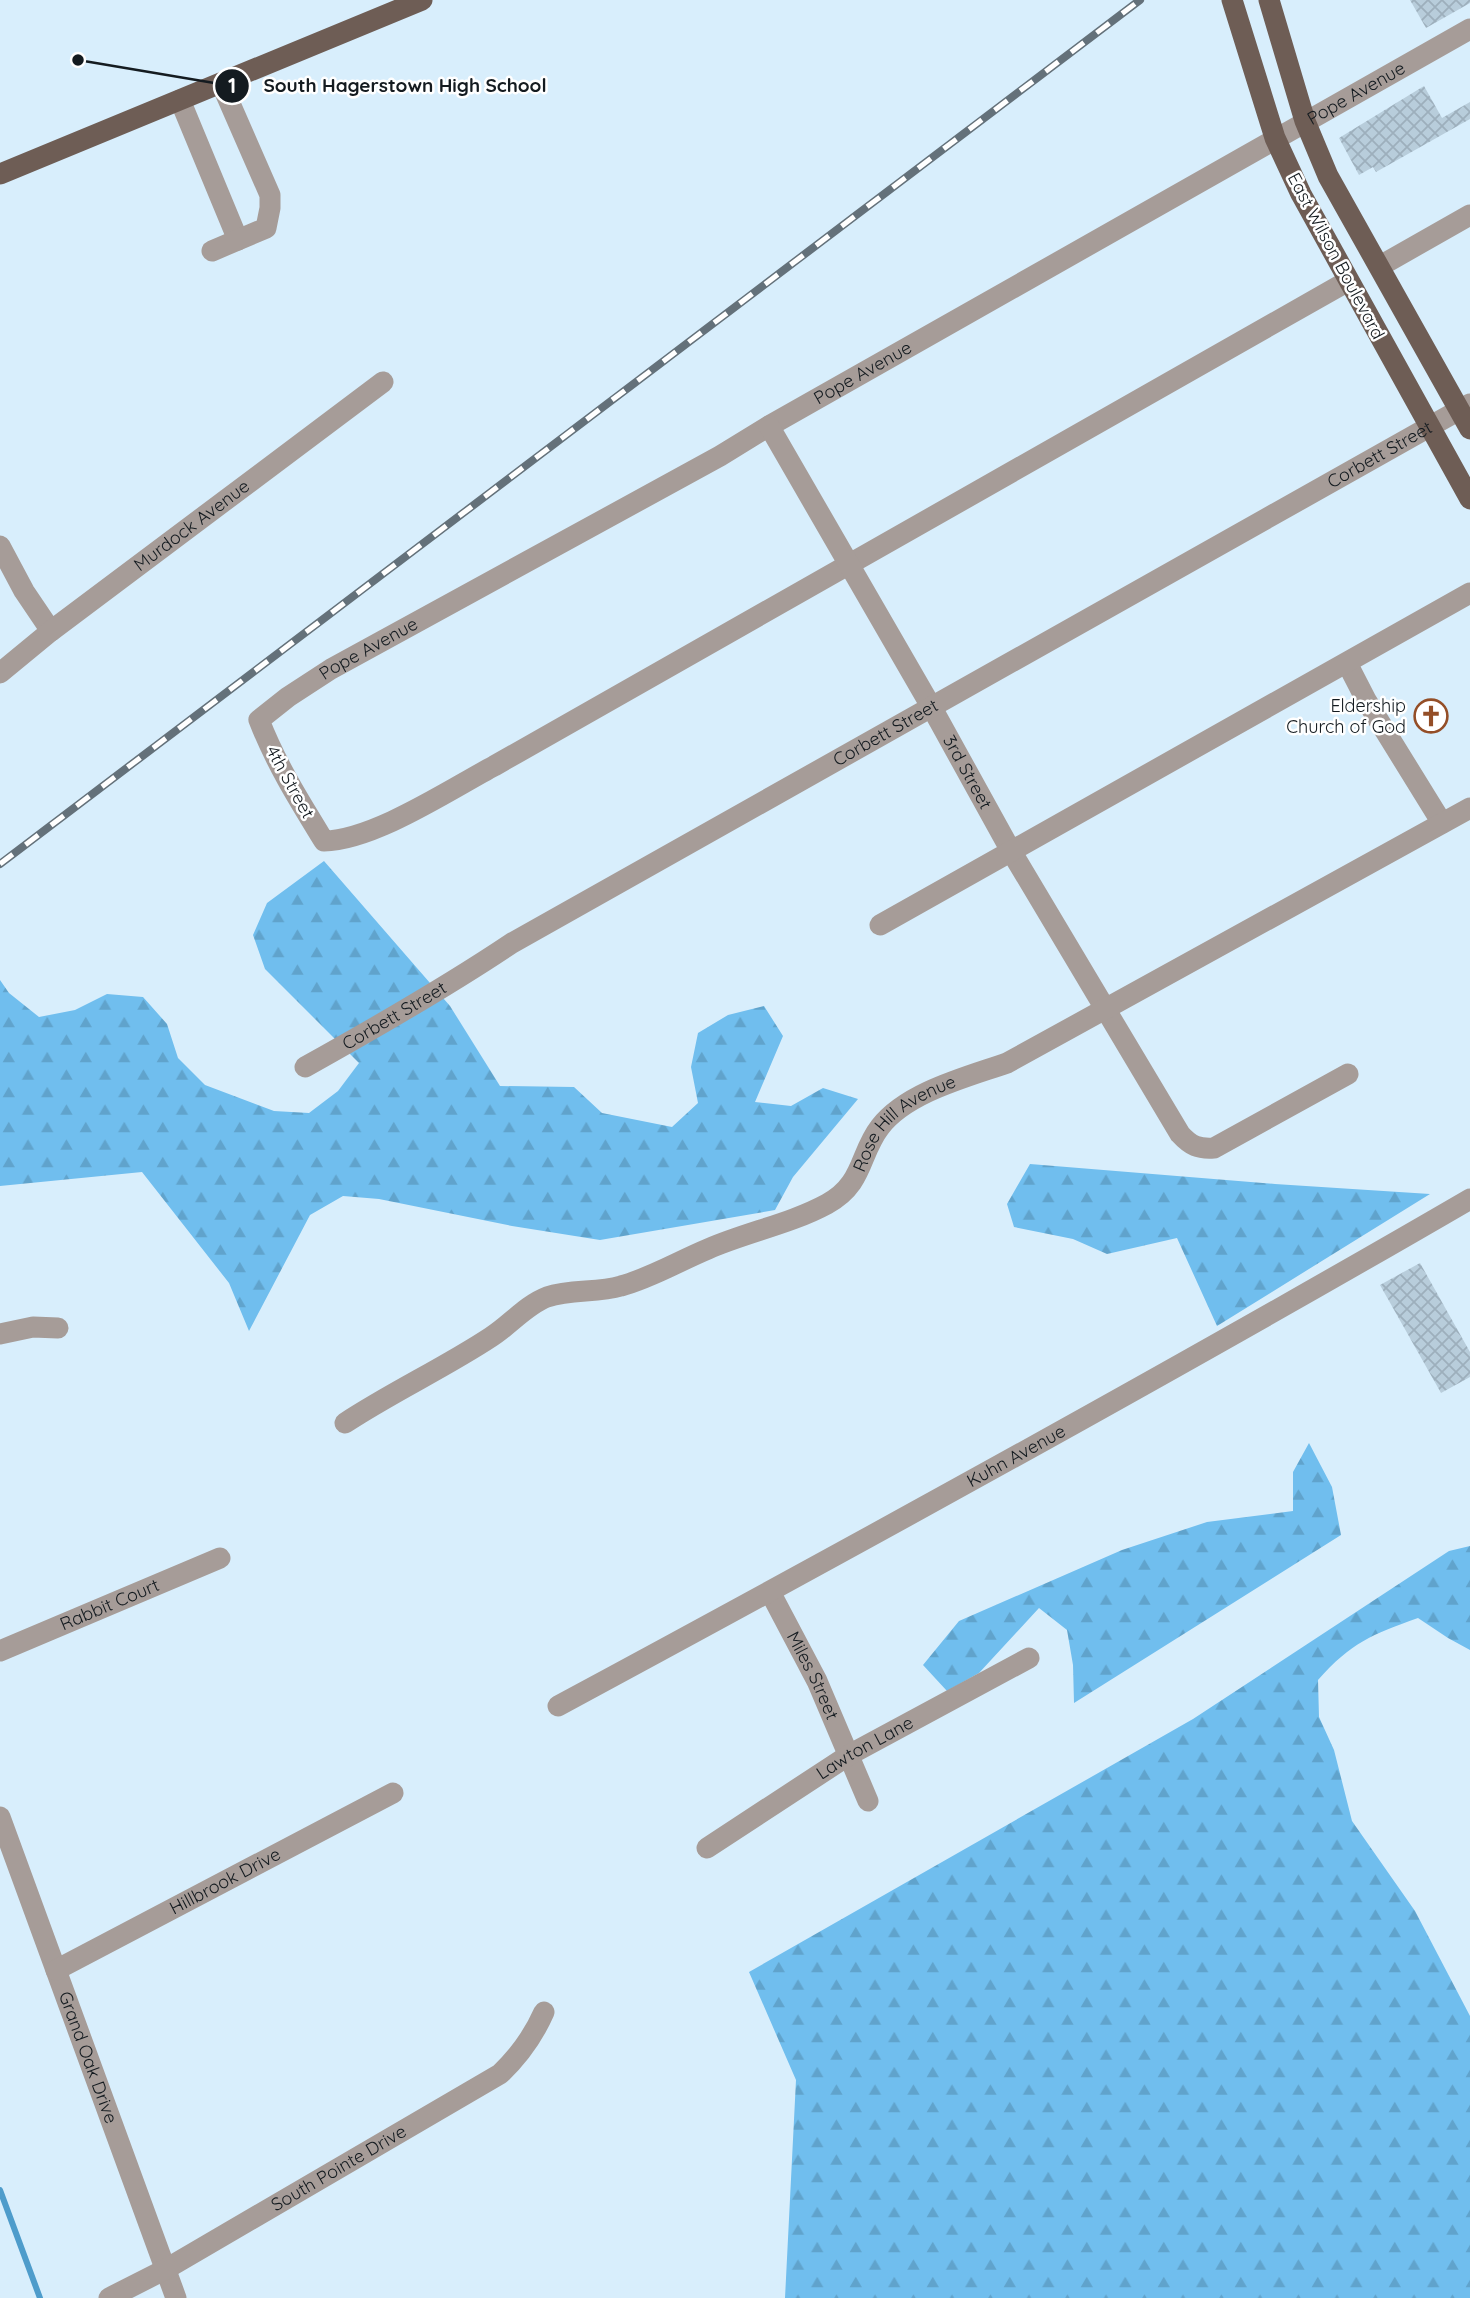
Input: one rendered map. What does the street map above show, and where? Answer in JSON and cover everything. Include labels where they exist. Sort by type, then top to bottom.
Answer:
[{"type":"main road","points":[[0,174],[422,0]]},
{"type":"main road","name":"East Wilson Boulevard","points":[[1232,0],[1275,138],[1301,194],[1470,499]]},
{"type":"main road","name":"East Wilson Boulevard","points":[[1269,0],[1305,121],[1328,176],[1466,414]]},
{"type":"street","name":"Pope Avenue","points":[[259,720],[331,669],[720,456],[769,425],[1470,29]]},
{"type":"street","points":[[212,251],[266,228],[270,208],[270,195],[221,83]]},
{"type":"street","points":[[180,100],[238,240]]},
{"type":"street","points":[[1380,266],[1470,215]]},
{"type":"street","points":[[850,564],[1348,281]]},
{"type":"street","name":"Murdock Avenue","points":[[0,673],[51,631],[383,382]]},
{"type":"street","name":"Corbett Street","points":[[305,1067],[375,1029],[512,943],[1430,428],[1466,414]]},
{"type":"street","name":"3rd Street","points":[[769,425],[1011,851],[1180,1135],[1200,1149],[1214,1148],[1348,1074]]},
{"type":"street","points":[[0,546],[51,631]]},
{"type":"street","name":"4th Street","points":[[259,720],[268,745],[286,779],[324,841],[344,841],[414,810],[850,564]]},
{"type":"street","points":[[880,925],[1470,593]]},
{"type":"street","points":[[1347,663],[1366,700],[1442,823]]},
{"type":"street","name":"Rose Hill Avenue","points":[[345,1423],[404,1386],[474,1348],[545,1298],[567,1292],[620,1286],[643,1279],[709,1248],[806,1214],[831,1202],[856,1177],[869,1145],[881,1126],[895,1112],[915,1099],[1007,1063],[1470,808]]},
{"type":"street","name":"Kuhn Avenue","points":[[558,1706],[1259,1322],[1470,1199]]},
{"type":"street","points":[[0,1334],[33,1328],[58,1328]]},
{"type":"street","name":"Rabbit Court","points":[[0,1651],[220,1558]]},
{"type":"street","name":"Miles Street","points":[[770,1592],[817,1681],[868,1801]]},
{"type":"street","name":"Lawton Lane","points":[[707,1848],[849,1755],[1029,1658]]},
{"type":"street","name":"Hillbrook Drive","points":[[55,1970],[393,1793]]},
{"type":"street","name":"Grand Oak Drive","points":[[0,1817],[176,2298]]},
{"type":"street","name":"South Pointe Drive","points":[[109,2298],[166,2269],[500,2074],[517,2058],[535,2033],[544,2012]]},
{"type":"green space","points":[[324,861],[450,1006],[500,1086],[574,1087],[602,1113],[672,1127],[698,1103],[691,1067],[698,1033],[728,1015],[764,1006],[783,1036],[755,1102],[791,1106],[823,1088],[858,1099],[793,1177],[775,1210],[600,1240],[512,1226],[379,1199],[343,1196],[310,1215],[249,1331],[229,1283],[142,1172],[0,1186],[0,980],[9,993],[39,1017],[75,1010],[107,994],[143,997],[167,1024],[178,1058],[205,1085],[274,1111],[309,1113],[338,1091],[359,1063],[265,969],[253,935],[267,903]]},
{"type":"green space","points":[[1030,1164],[1430,1194],[1217,1326],[1177,1238],[1107,1254],[1073,1239],[1014,1227],[1007,1204]]},
{"type":"green space","points":[[1309,1443],[1332,1487],[1341,1535],[1074,1703],[1073,1665],[1067,1630],[1039,1608],[979,1673],[947,1691],[923,1665],[959,1621],[1122,1550],[1207,1522],[1293,1511],[1293,1472]]},
{"type":"green space","points":[[1470,1546],[1470,1650],[1418,1618],[1363,1641],[1341,1657],[1318,1680],[1319,1717],[1334,1750],[1352,1821],[1415,1911],[1470,2016],[1470,2298],[785,2298],[796,2080],[749,1972],[1193,1719],[1449,1551]]},
{"type":"building","points":[[1410,0],[1470,0],[1470,3],[1426,28]]},
{"type":"building","points":[[1424,86],[1442,118],[1470,102],[1470,119],[1376,172],[1373,167],[1359,175],[1339,138]]},
{"type":"building","points":[[1420,1263],[1470,1352],[1470,1377],[1441,1393],[1380,1285]]},
{"type":"waterway","points":[[0,2190],[40,2298]]},
{"type":"railway","points":[[0,864],[1140,0]]},
{"type":"place","name":"South Hagerstown High School","points":[[78,60]]},
{"type":"place","name":"Eldership Church of God","points":[[1431,716]]}]
